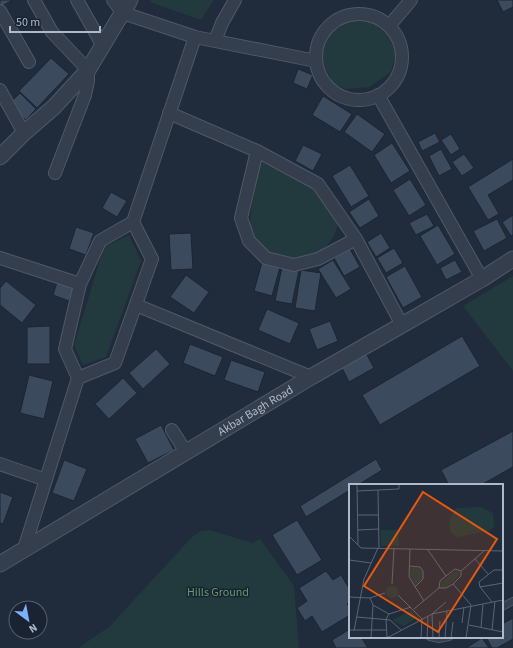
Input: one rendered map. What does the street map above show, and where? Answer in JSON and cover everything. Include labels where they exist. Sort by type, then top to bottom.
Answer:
[{"type":"street","points":[[34,0],[52,32],[88,70],[88,81],[85,95],[55,174]]},
{"type":"street","points":[[77,0],[103,46]]},
{"type":"street","points":[[113,0],[123,13],[195,37],[316,60]]},
{"type":"street","points":[[0,157],[24,133],[54,107],[88,70],[130,0]]},
{"type":"street","points":[[215,41],[222,23],[235,0]]},
{"type":"street","points":[[390,26],[411,0]]},
{"type":"street","points":[[0,11],[29,62]]},
{"type":"street","points":[[356,14],[371,15],[390,26],[398,38],[402,53],[402,61],[398,75],[390,88],[378,95],[364,100],[344,97],[331,90],[325,84],[318,70],[316,60],[318,46],[326,30],[338,20],[356,14]]},
{"type":"street","points":[[24,549],[78,378],[64,349],[80,284],[100,241],[133,222],[195,37]]},
{"type":"street","points":[[0,90],[24,133]]},
{"type":"street","points":[[378,95],[482,279]]},
{"type":"street","points":[[169,113],[257,151],[318,184],[356,239],[402,325]]},
{"type":"street","points":[[257,151],[241,218],[249,241],[266,258],[294,265],[318,259],[356,239]]},
{"type":"street","points":[[78,378],[115,363],[136,305],[152,259],[133,222]]},
{"type":"street","points":[[0,258],[80,284]]},
{"type":"street","name":"Akbar Bagh Road","points":[[0,564],[311,377],[513,260]]},
{"type":"street","points":[[136,305],[311,377]]},
{"type":"street","points":[[172,430],[186,452]]},
{"type":"street","points":[[0,464],[46,480]]},
{"type":"lane","points":[[503,606],[513,601]]},
{"type":"green space","points":[[151,0],[214,0],[201,20],[150,2]]},
{"type":"green space","points":[[351,21],[373,22],[389,35],[396,53],[391,72],[369,87],[346,89],[334,85],[320,59],[330,33]]},
{"type":"green space","points":[[259,155],[317,186],[339,220],[334,236],[324,249],[301,260],[264,253],[248,235]]},
{"type":"green space","points":[[129,235],[141,261],[106,357],[83,365],[74,345],[104,247]]},
{"type":"green space","points":[[513,276],[513,371],[463,306]]},
{"type":"green space","name":"Hills Ground","points":[[210,530],[253,543],[260,539],[294,586],[299,648],[78,648],[109,627],[192,537],[201,531]]},
{"type":"building","points":[[0,0],[13,0],[0,7]]},
{"type":"building","points":[[497,0],[513,0],[513,7],[503,12]]},
{"type":"building","points":[[51,58],[69,74],[37,108],[19,91]]},
{"type":"building","points":[[298,69],[313,75],[307,89],[293,83]]},
{"type":"building","points":[[20,93],[36,109],[26,120],[9,104]]},
{"type":"building","points":[[323,96],[352,114],[340,132],[312,115]]},
{"type":"building","points":[[357,114],[385,134],[372,152],[344,132]]},
{"type":"building","points":[[435,133],[440,142],[422,151],[418,142]]},
{"type":"building","points":[[451,134],[460,149],[451,155],[441,140]]},
{"type":"building","points":[[392,143],[410,171],[391,183],[374,155]]},
{"type":"building","points":[[303,145],[322,154],[313,171],[295,161]]},
{"type":"building","points":[[441,149],[452,169],[439,176],[429,156]]},
{"type":"building","points":[[464,154],[474,168],[462,176],[452,162]]},
{"type":"building","points":[[513,159],[513,180],[488,195],[499,214],[488,220],[468,187]]},
{"type":"building","points":[[350,165],[369,196],[351,207],[332,176]]},
{"type":"building","points":[[410,179],[426,205],[409,216],[393,190]]},
{"type":"building","points":[[111,192],[127,201],[117,217],[102,208]]},
{"type":"building","points":[[369,199],[379,216],[360,228],[349,212]]},
{"type":"building","points":[[427,214],[434,226],[416,235],[409,223]]},
{"type":"building","points":[[513,215],[513,235],[511,236],[502,222]]},
{"type":"building","points":[[497,219],[507,238],[484,251],[473,231]]},
{"type":"building","points":[[438,225],[455,254],[437,265],[420,236]]},
{"type":"building","points":[[76,227],[94,233],[86,255],[69,249]]},
{"type":"building","points":[[191,233],[193,269],[171,270],[169,234]]},
{"type":"building","points":[[381,233],[390,248],[376,257],[367,242]]},
{"type":"building","points":[[394,248],[403,263],[386,273],[377,258]]},
{"type":"building","points":[[350,249],[360,267],[344,276],[334,258]]},
{"type":"building","points":[[333,260],[351,289],[336,298],[318,269]]},
{"type":"building","points":[[455,260],[462,272],[446,280],[440,268]]},
{"type":"building","points":[[262,262],[280,267],[272,296],[254,291]]},
{"type":"building","points":[[405,266],[422,297],[403,308],[386,277]]},
{"type":"building","points":[[282,267],[299,270],[292,304],[275,301]]},
{"type":"building","points":[[301,270],[321,273],[315,311],[295,308]]},
{"type":"building","points":[[186,275],[209,292],[194,313],[170,297]]},
{"type":"building","points":[[6,281],[36,305],[22,323],[0,305],[0,288]]},
{"type":"building","points":[[57,282],[75,288],[69,301],[53,295]]},
{"type":"building","points":[[267,309],[299,323],[290,344],[258,330]]},
{"type":"building","points":[[330,321],[338,341],[317,350],[309,329]]},
{"type":"building","points":[[50,326],[50,364],[27,364],[27,327]]},
{"type":"building","points":[[462,336],[480,366],[380,425],[362,395]]},
{"type":"building","points":[[190,344],[223,357],[215,376],[183,363]]},
{"type":"building","points":[[156,349],[170,364],[143,389],[129,373]]},
{"type":"building","points":[[366,353],[374,368],[349,382],[341,366]]},
{"type":"building","points":[[231,360],[265,372],[258,392],[224,380]]},
{"type":"building","points":[[29,375],[53,381],[44,419],[20,413]]},
{"type":"building","points":[[123,378],[137,393],[109,419],[95,404]]},
{"type":"building","points":[[161,425],[174,450],[148,463],[135,439]]},
{"type":"building","points":[[513,431],[513,467],[483,484],[448,484],[441,470]]},
{"type":"building","points":[[376,459],[382,470],[360,484],[349,484],[349,491],[306,517],[300,506]]},
{"type":"building","points":[[64,460],[87,469],[74,501],[52,493]]},
{"type":"building","points":[[0,492],[13,497],[3,524],[0,523]]},
{"type":"building","points":[[297,520],[322,560],[297,575],[272,535]]},
{"type":"building","points":[[326,571],[333,580],[341,575],[349,588],[349,603],[347,604],[349,607],[349,616],[322,632],[312,616],[305,621],[297,608],[307,601],[299,588]]},
{"type":"building","points":[[513,618],[513,639],[497,648],[492,648],[487,638],[503,638],[503,623]]},
{"type":"building","points":[[349,630],[349,638],[362,638],[368,648],[336,648],[332,640]]},
{"type":"building","points":[[482,638],[489,648],[466,648]]}]
